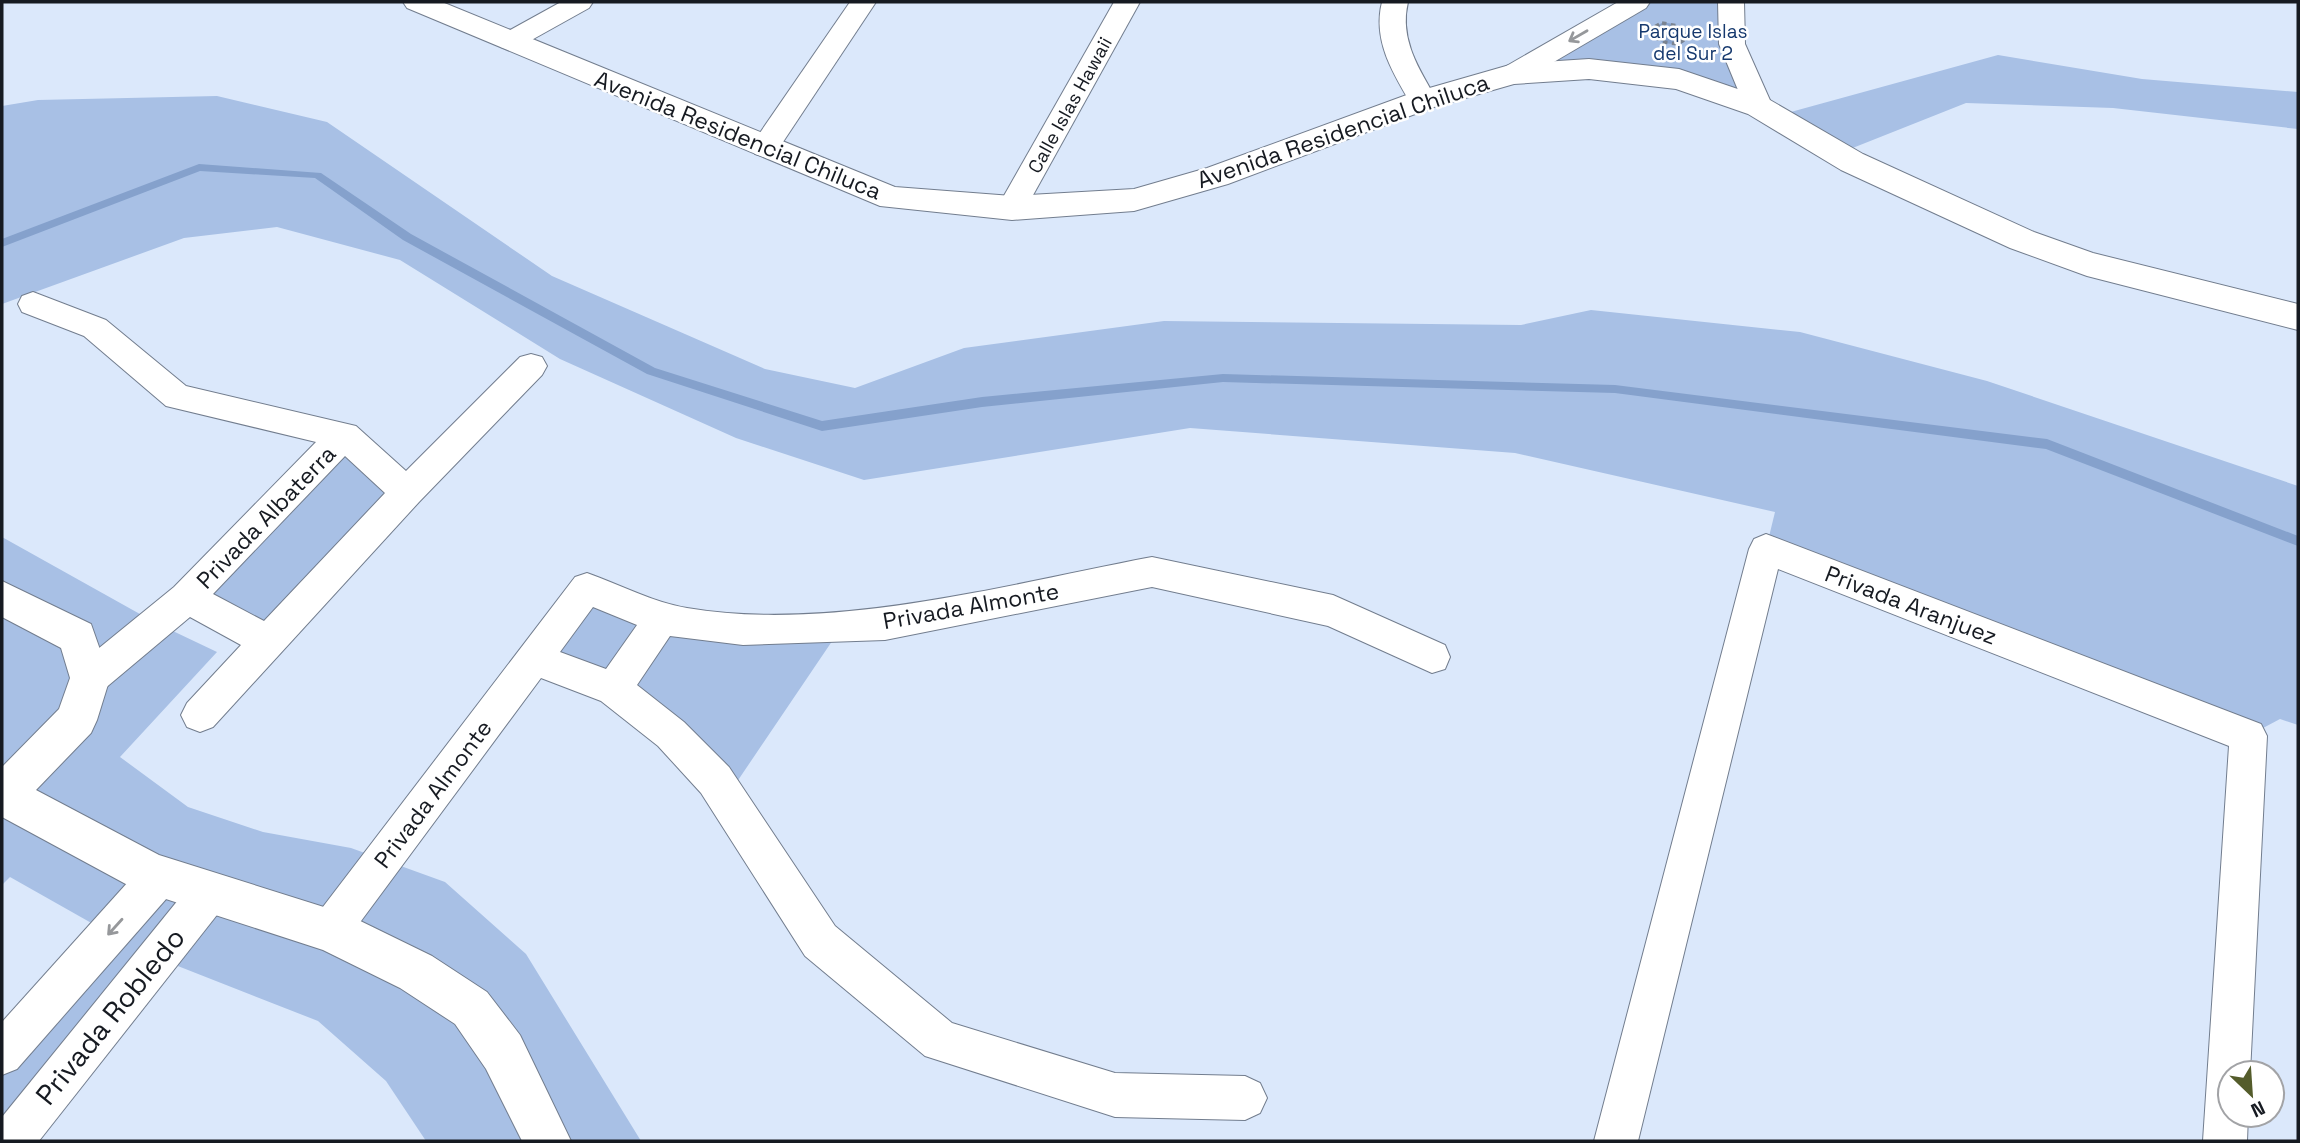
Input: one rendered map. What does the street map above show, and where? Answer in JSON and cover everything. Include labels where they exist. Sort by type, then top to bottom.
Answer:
[{"type":"street","points":[[510,41],[580,2]]},
{"type":"street","points":[[765,147],[863,2]]},
{"type":"street","name":"Calle Islas Hawaii","points":[[1012,208],[1127,2]]},
{"type":"street","points":[[1395,2],[1392,9],[1395,49],[1423,100]]},
{"type":"street","points":[[1513,74],[1637,2]]},
{"type":"street","points":[[1731,2],[1732,44],[1759,107]]},
{"type":"street","name":"Avenida Residencial Chiluca","points":[[415,3],[891,198],[1012,208],[1134,200],[1217,176],[1423,100],[1513,74],[1589,69],[1679,79],[1759,107],[1852,162],[2022,240],[2087,264],[2298,317]]},
{"type":"street","name":"Privada Albaterra","points":[[33,304],[95,328],[177,397],[344,435],[408,492]]},
{"type":"street","points":[[200,715],[408,492],[531,366]]},
{"type":"street","name":"Privada Albaterra","points":[[90,678],[187,598],[344,435]]},
{"type":"street","name":"Privada Aranjuez","points":[[1616,1141],[1766,549],[2248,736],[2225,1141]]},
{"type":"street","name":"Privada Almonte","points":[[330,930],[587,588],[662,618],[718,628],[886,624],[1152,572],[1333,611],[1432,657]]},
{"type":"street","points":[[2,598],[76,637],[90,678],[76,720],[2,796],[160,876],[330,930],[416,972],[471,1008],[503,1052],[547,1141]]},
{"type":"street","name":"Privada Albaterra","points":[[187,598],[269,642]]},
{"type":"street","points":[[614,689],[662,618]]},
{"type":"street","points":[[536,659],[614,689],[671,734],[715,779],[820,942],[940,1041],[1115,1095],[1245,1098]]},
{"type":"street","name":"Privada Robledo","points":[[2,1054],[160,876]]},
{"type":"street","name":"Privada Robledo","points":[[10,1141],[210,892]]},
{"type":"path","points":[[1662,23],[1675,23],[1685,29],[1688,37],[1683,43],[1672,45],[1660,42],[1653,35],[1654,27],[1662,23]]},
{"type":"green space","name":"Parque Islas del Sur 2","points":[[1637,2],[1731,2],[1732,44],[1759,107],[1679,79],[1513,74]]},
{"type":"green space","points":[[1998,55],[2142,79],[2298,92],[2298,129],[2113,108],[1966,103],[1840,153],[1776,116]]},
{"type":"green space","points":[[217,96],[327,122],[552,276],[765,369],[855,388],[964,348],[1164,321],[1521,325],[1591,310],[1800,332],[1987,381],[2298,486],[2298,725],[2280,719],[2248,736],[1766,549],[1775,512],[1515,453],[1190,428],[864,480],[736,438],[560,359],[400,260],[277,227],[184,238],[2,304],[2,106],[38,100]]},
{"type":"green space","points":[[344,435],[407,492],[269,642],[187,598]]},
{"type":"green space","points":[[2,537],[156,623],[217,652],[120,757],[188,807],[263,832],[351,848],[445,882],[526,954],[641,1141],[426,1141],[386,1081],[318,1021],[160,959],[2,1141],[2,1044],[102,929],[10,877],[2,885]]},
{"type":"green space","points":[[587,588],[662,618],[843,625],[726,798],[671,734],[536,659]]},
{"type":"shaded area","points":[[1662,23],[1678,26],[1688,37],[1678,44],[1659,40],[1652,35],[1654,27]]},
{"type":"waterway","points":[[2,243],[199,167],[317,175],[407,237],[651,371],[822,426],[982,402],[1223,378],[1615,389],[2047,444],[2298,541]]}]
